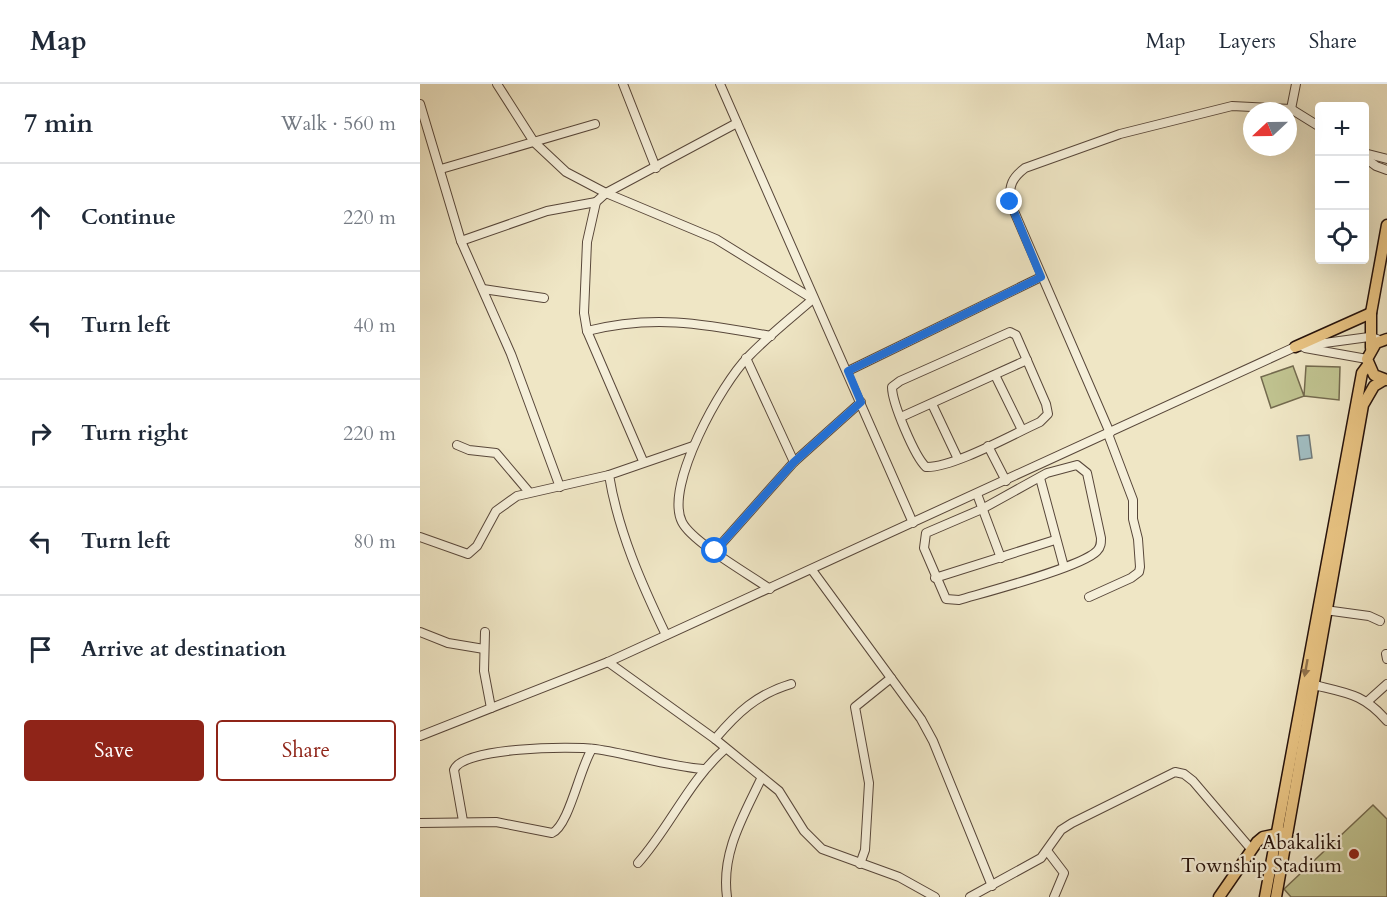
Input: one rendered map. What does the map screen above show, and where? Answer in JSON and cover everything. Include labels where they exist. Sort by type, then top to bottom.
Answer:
[{"type":"main road","points":[[1386,380],[1374,375],[1369,352],[1371,313],[1387,225]]},
{"type":"main road","points":[[1295,347],[1371,313]]},
{"type":"main road","points":[[1275,897],[1282,833],[1328,548],[1362,373],[1369,352],[1384,340]]},
{"type":"main road","points":[[1265,897],[1282,833],[1314,686],[1364,405],[1374,386],[1386,380]]},
{"type":"main road","points":[[1219,897],[1251,849],[1263,837],[1282,833]]},
{"type":"street","points":[[497,84],[534,142],[566,172],[606,193],[716,238],[813,298]]},
{"type":"street","points":[[623,84],[656,168]]},
{"type":"street","points":[[720,84],[914,523]]},
{"type":"street","points":[[1292,102],[1296,84]]},
{"type":"street","points":[[420,104],[461,241],[511,354],[560,487]]},
{"type":"street","points":[[1089,597],[1140,572],[1133,519],[1133,500],[1109,434],[1010,202],[1009,187],[1015,176],[1025,168],[1120,134],[1232,106],[1243,107]]},
{"type":"street","points":[[1297,113],[1315,124]]},
{"type":"street","points":[[461,241],[547,211],[596,202],[606,193],[737,123]]},
{"type":"street","points":[[441,169],[595,124]]},
{"type":"street","points":[[1366,156],[1376,166],[1387,170]]},
{"type":"street","points":[[1369,156],[1387,159]]},
{"type":"street","points":[[596,202],[587,242],[584,286],[587,331],[643,461]]},
{"type":"street","points":[[848,371],[1041,277]]},
{"type":"street","points":[[483,289],[544,298]]},
{"type":"street","points":[[770,589],[688,531],[679,513],[681,493],[693,446],[705,419],[746,358],[813,298]]},
{"type":"street","points":[[587,331],[612,324],[651,320],[685,322],[771,336]]},
{"type":"street","points":[[1014,333],[1046,404],[1048,414],[1040,422],[942,466],[926,467],[917,455],[901,417],[892,393],[895,384],[1000,335],[1014,333]]},
{"type":"street","points":[[1295,347],[1369,352]]},
{"type":"street","points":[[420,736],[608,662],[1295,347],[1369,352]]},
{"type":"street","points":[[746,358],[794,462]]},
{"type":"street","points":[[901,417],[1027,360]]},
{"type":"street","points":[[995,375],[1022,430]]},
{"type":"street","points":[[715,551],[794,462],[861,402]]},
{"type":"street","points":[[932,404],[958,459]]},
{"type":"street","points":[[458,444],[469,450],[489,450],[496,453],[529,492]]},
{"type":"street","points":[[420,537],[468,554],[477,546],[496,512],[507,502],[529,492],[609,475],[643,461],[693,446]]},
{"type":"street","points":[[988,446],[1006,481]]},
{"type":"street","points":[[1077,465],[1087,473],[1101,545],[1095,553],[1064,567],[959,600],[946,599],[924,548],[926,533],[982,509],[1040,478],[1064,466],[1077,465]]},
{"type":"street","points":[[609,475],[612,493],[634,563],[666,636]]},
{"type":"street","points":[[1040,478],[1064,567]]},
{"type":"street","points":[[976,494],[1001,558]]},
{"type":"street","points":[[936,578],[1055,540]]},
{"type":"street","points":[[812,570],[921,719],[933,741],[992,886]]},
{"type":"street","points":[[1326,610],[1369,616],[1380,621]]},
{"type":"street","points":[[420,632],[448,643],[484,649]]},
{"type":"street","points":[[485,632],[485,688],[491,708]]},
{"type":"street","points":[[1386,654],[1387,659]]},
{"type":"street","points":[[608,662],[715,740],[760,779],[779,791],[812,841],[822,849],[909,881],[935,897]]},
{"type":"street","points":[[860,864],[865,850],[869,783],[855,707],[891,678]]},
{"type":"street","points":[[715,740],[753,699],[791,684]]},
{"type":"street","points":[[1368,701],[1387,684]]},
{"type":"street","points":[[1314,686],[1350,693],[1368,701],[1387,721]]},
{"type":"street","points":[[463,822],[454,770],[461,760],[532,749],[592,749],[703,769]]},
{"type":"street","points":[[420,823],[508,824],[548,834],[557,831],[583,764],[592,749]]},
{"type":"street","points":[[638,863],[651,849],[703,769],[724,749]]},
{"type":"street","points":[[970,897],[1035,862],[1048,852],[1061,830],[1072,823],[1175,772],[1184,774],[1192,781],[1251,849]]},
{"type":"street","points":[[727,897],[725,870],[728,853],[760,779]]},
{"type":"street","points":[[1048,852],[1064,873],[1054,897]]},
{"type":"green space","points":[[1293,366],[1304,396],[1271,408],[1261,377]]},
{"type":"green space","points":[[1306,366],[1340,367],[1339,400],[1304,396]]},
{"type":"green space","name":"Abakaliki Township Stadium","points":[[1373,805],[1387,819],[1387,897],[1291,897],[1284,889]]},
{"type":"water","points":[[1309,435],[1312,458],[1300,460],[1297,436]]},
{"type":"place","name":"Abakaliki Township Stadium","points":[[1354,854]]},
{"type":"route","points":[[715,551],[746,513],[794,462],[861,402],[848,371],[1041,277],[1010,202]]}]
